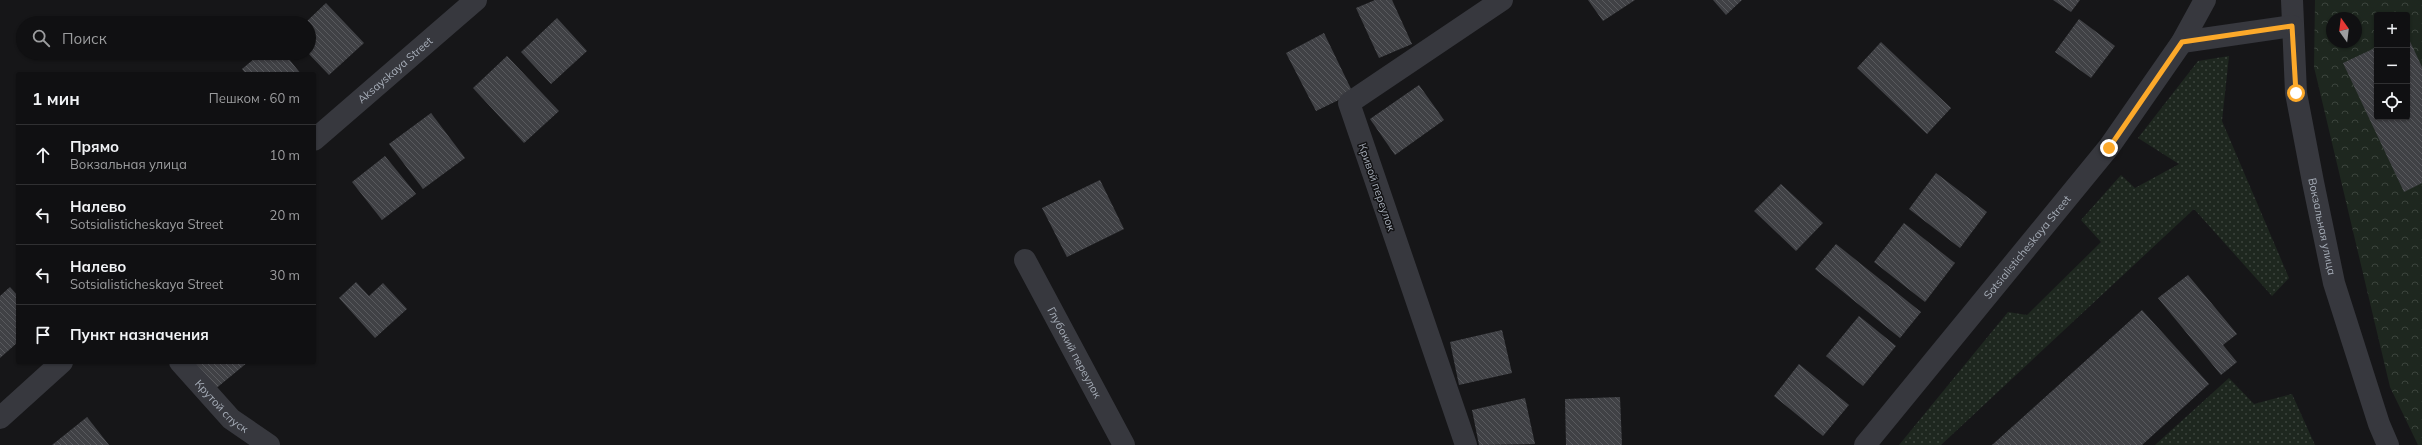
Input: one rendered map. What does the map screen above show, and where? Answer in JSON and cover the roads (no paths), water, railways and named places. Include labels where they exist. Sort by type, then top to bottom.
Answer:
[{"type":"street","name":"Aksayskaya Street","points":[[316,138],[476,0]]},
{"type":"street","name":"Кривой переулок","points":[[1466,445],[1348,103],[1502,0]]},
{"type":"street","name":"Sotsialisticheskaya Street","points":[[1865,445],[2109,148],[2182,42],[2205,0]]},
{"type":"street","name":"Вокзальная улица","points":[[2292,0],[2296,93],[2334,283],[2379,424],[2388,445]]},
{"type":"street","points":[[2182,42],[2292,26]]},
{"type":"street","name":"Глубокий переулок","points":[[1025,260],[1124,445]]},
{"type":"street","points":[[0,418],[60,364]]},
{"type":"street","name":"Крутой спуск","points":[[182,364],[231,419],[269,445]]}]
